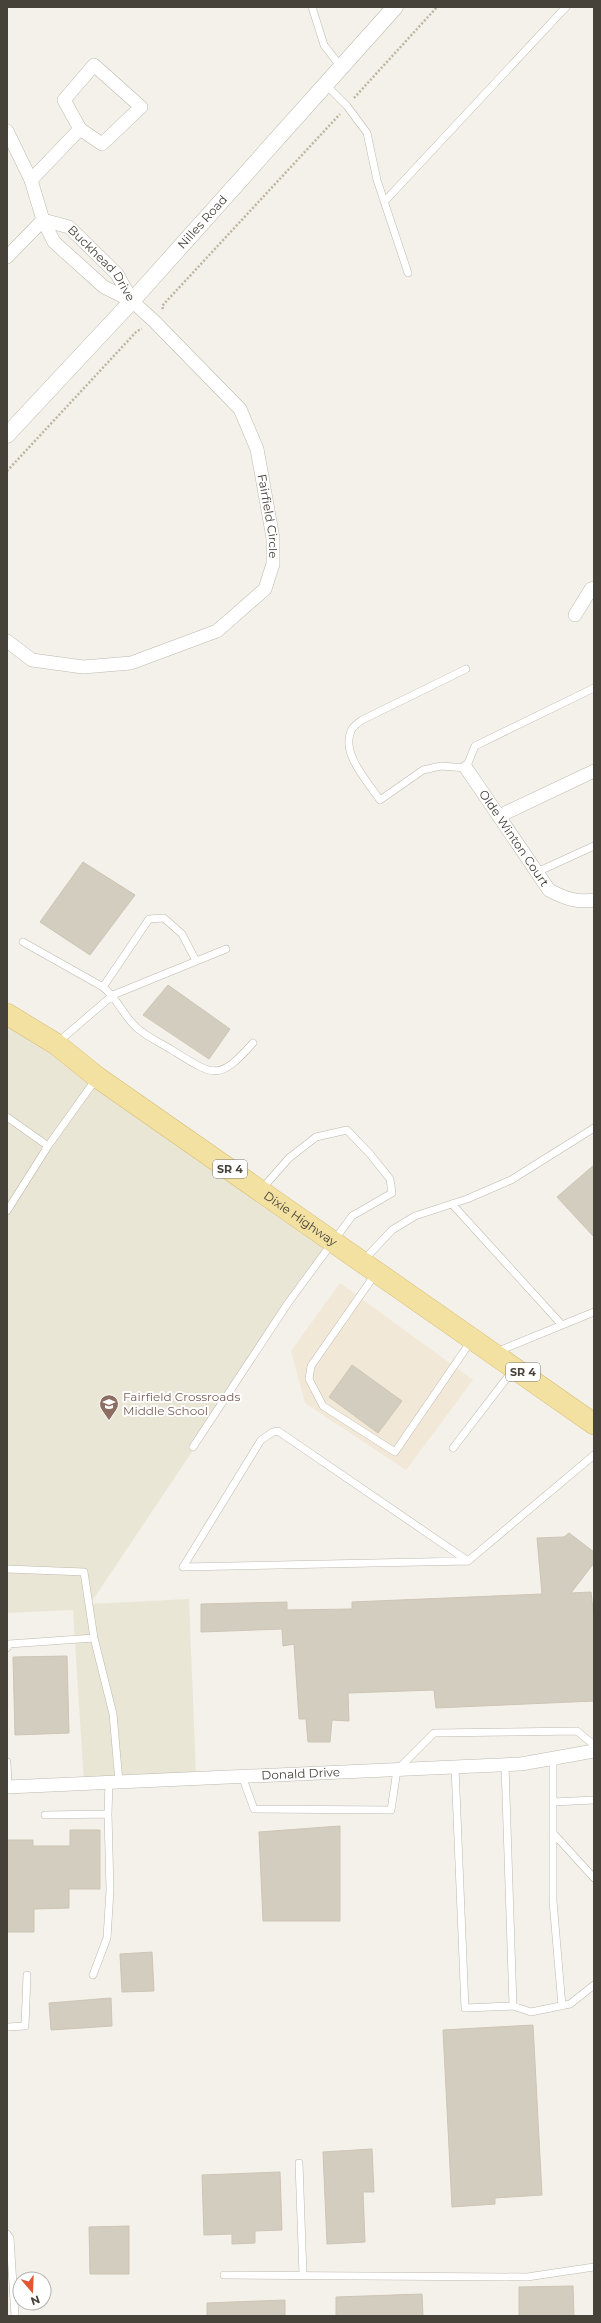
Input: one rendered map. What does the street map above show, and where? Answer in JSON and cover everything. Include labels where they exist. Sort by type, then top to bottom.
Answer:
[{"type":"main road","name":"Dixie Highway","points":[[7,1014],[56,1044],[97,1077],[515,1367],[594,1424]]},
{"type":"street","name":"Nilles Road","points":[[7,436],[132,301],[395,7]]},
{"type":"street","points":[[94,65],[141,108],[102,144],[80,129],[64,100],[94,65]]},
{"type":"street","points":[[31,180],[80,129]]},
{"type":"street","name":"Buckhead Drive","points":[[7,131],[31,180],[43,220],[54,242],[104,287],[132,301]]},
{"type":"street","name":"Buckhead Drive","points":[[43,220],[70,226],[117,274],[132,301]]},
{"type":"street","points":[[7,257],[43,220]]},
{"type":"street","name":"Fairfield Circle","points":[[7,641],[32,660],[83,667],[131,663],[217,631],[265,589],[273,564],[273,538],[257,449],[240,409],[154,321],[132,301]]},
{"type":"street","points":[[575,615],[591,589],[594,588]]},
{"type":"street","name":"Olde Winton Court","points":[[466,768],[549,890],[566,899],[585,902],[594,900]]},
{"type":"street","points":[[499,816],[594,771]]},
{"type":"street","name":"Donald Drive","points":[[8,1787],[505,1765],[594,1751]]},
{"type":"lane","points":[[312,7],[324,45],[341,68]]},
{"type":"lane","points":[[384,202],[566,7]]},
{"type":"lane","points":[[326,85],[347,106],[367,133],[377,180],[408,273]]},
{"type":"lane","points":[[466,669],[362,720],[351,730],[348,744],[352,757],[380,800],[423,770],[441,766],[466,768],[475,746],[594,688]]},
{"type":"lane","points":[[537,872],[594,846]]},
{"type":"lane","points":[[103,987],[150,919],[164,918],[182,934],[196,961]]},
{"type":"lane","points":[[23,942],[103,987],[113,995],[136,1027],[206,1071],[223,1070],[235,1063],[253,1043]]},
{"type":"lane","points":[[56,1044],[113,995],[226,949]]},
{"type":"lane","points":[[7,1211],[48,1146],[97,1077]]},
{"type":"lane","points":[[7,1117],[48,1146]]},
{"type":"lane","points":[[473,1338],[395,1452],[323,1406],[309,1379],[311,1366],[345,1318],[370,1266],[392,1230],[415,1216],[452,1204],[511,1180],[594,1128]]},
{"type":"lane","points":[[193,1447],[288,1303],[352,1216],[392,1193],[390,1179],[370,1154],[347,1130],[316,1137],[289,1158],[261,1191]]},
{"type":"lane","points":[[452,1204],[562,1325]]},
{"type":"lane","points":[[494,1353],[594,1312]]},
{"type":"lane","points":[[453,1448],[515,1367]]},
{"type":"lane","points":[[468,1560],[278,1431],[273,1432],[261,1440],[183,1567],[468,1560],[594,1455]]},
{"type":"lane","points":[[7,1569],[84,1572],[94,1638],[113,1714],[114,1782],[108,1814],[110,1890],[107,1938],[93,1975]]},
{"type":"lane","points":[[7,1648],[9,1644],[94,1638]]},
{"type":"lane","points":[[242,1776],[254,1809],[391,1810],[396,1770],[434,1733],[576,1731],[594,1745]]},
{"type":"lane","points":[[553,1758],[553,1901],[562,2006]]},
{"type":"lane","points":[[7,1762],[8,1787]]},
{"type":"lane","points":[[505,1765],[513,2006]]},
{"type":"lane","points":[[455,1767],[465,2008],[513,2006],[532,2012],[570,2004],[594,1985]]},
{"type":"lane","points":[[553,1802],[594,1800]]},
{"type":"lane","points":[[45,1815],[108,1814]]},
{"type":"lane","points":[[553,1833],[594,1878]]},
{"type":"lane","points":[[7,2027],[25,2026],[26,1976]]},
{"type":"lane","points":[[300,2163],[303,2276]]},
{"type":"lane","points":[[7,2234],[10,2238],[15,2316]]},
{"type":"lane","points":[[224,2275],[526,2277],[594,2267]]},
{"type":"path","points":[[163,314],[162,306],[438,7]]},
{"type":"path","points":[[7,471],[137,331],[146,328]]},
{"type":"shaded area","name":"Fairfield Crossroads Middle School","points":[[7,1015],[333,1241],[90,1604],[189,1599],[196,1778],[84,1783],[73,1610],[7,1613]]},
{"type":"shaded area","points":[[340,1283],[473,1380],[406,1470],[305,1403],[291,1351]]},
{"type":"building","points":[[83,862],[135,895],[90,955],[40,922]]},
{"type":"building","points":[[168,985],[230,1029],[209,1059],[143,1015]]},
{"type":"building","points":[[594,1165],[594,1237],[557,1197]]},
{"type":"building","points":[[352,1365],[402,1401],[378,1433],[329,1397]]},
{"type":"building","points":[[569,1533],[594,1552],[594,1563],[571,1593],[591,1592],[594,1618],[594,1701],[436,1708],[434,1690],[348,1693],[349,1721],[332,1720],[330,1742],[308,1742],[306,1719],[299,1719],[294,1644],[283,1646],[282,1629],[201,1632],[201,1604],[287,1602],[287,1610],[352,1609],[352,1602],[542,1594],[537,1538],[564,1537]]},
{"type":"building","points":[[67,1656],[69,1733],[15,1735],[13,1657]]},
{"type":"building","points":[[340,1826],[340,1921],[263,1921],[259,1832]]},
{"type":"building","points":[[70,1830],[100,1830],[100,1889],[69,1889],[69,1908],[34,1909],[34,1932],[7,1932],[7,1840],[33,1840],[33,1846],[70,1846]]},
{"type":"building","points":[[152,1952],[154,1991],[122,1992],[120,1954]]},
{"type":"building","points":[[111,1998],[112,2026],[51,2030],[49,2003]]},
{"type":"building","points":[[533,2025],[542,2195],[495,2198],[495,2204],[452,2207],[443,2030]]},
{"type":"building","points":[[372,2149],[374,2192],[363,2192],[365,2242],[327,2244],[323,2152]]},
{"type":"building","points":[[280,2172],[282,2230],[255,2231],[255,2243],[232,2244],[232,2234],[204,2235],[202,2175]]},
{"type":"building","points":[[129,2226],[129,2274],[90,2274],[89,2227]]},
{"type":"building","points":[[573,2286],[574,2316],[519,2316],[519,2287]]},
{"type":"building","points":[[422,2294],[423,2316],[336,2316],[336,2297]]},
{"type":"building","points":[[285,2300],[285,2316],[207,2316],[207,2303]]},
{"type":"place","name":"Fairfield Crossroads Middle School","points":[[109,1421]]}]
